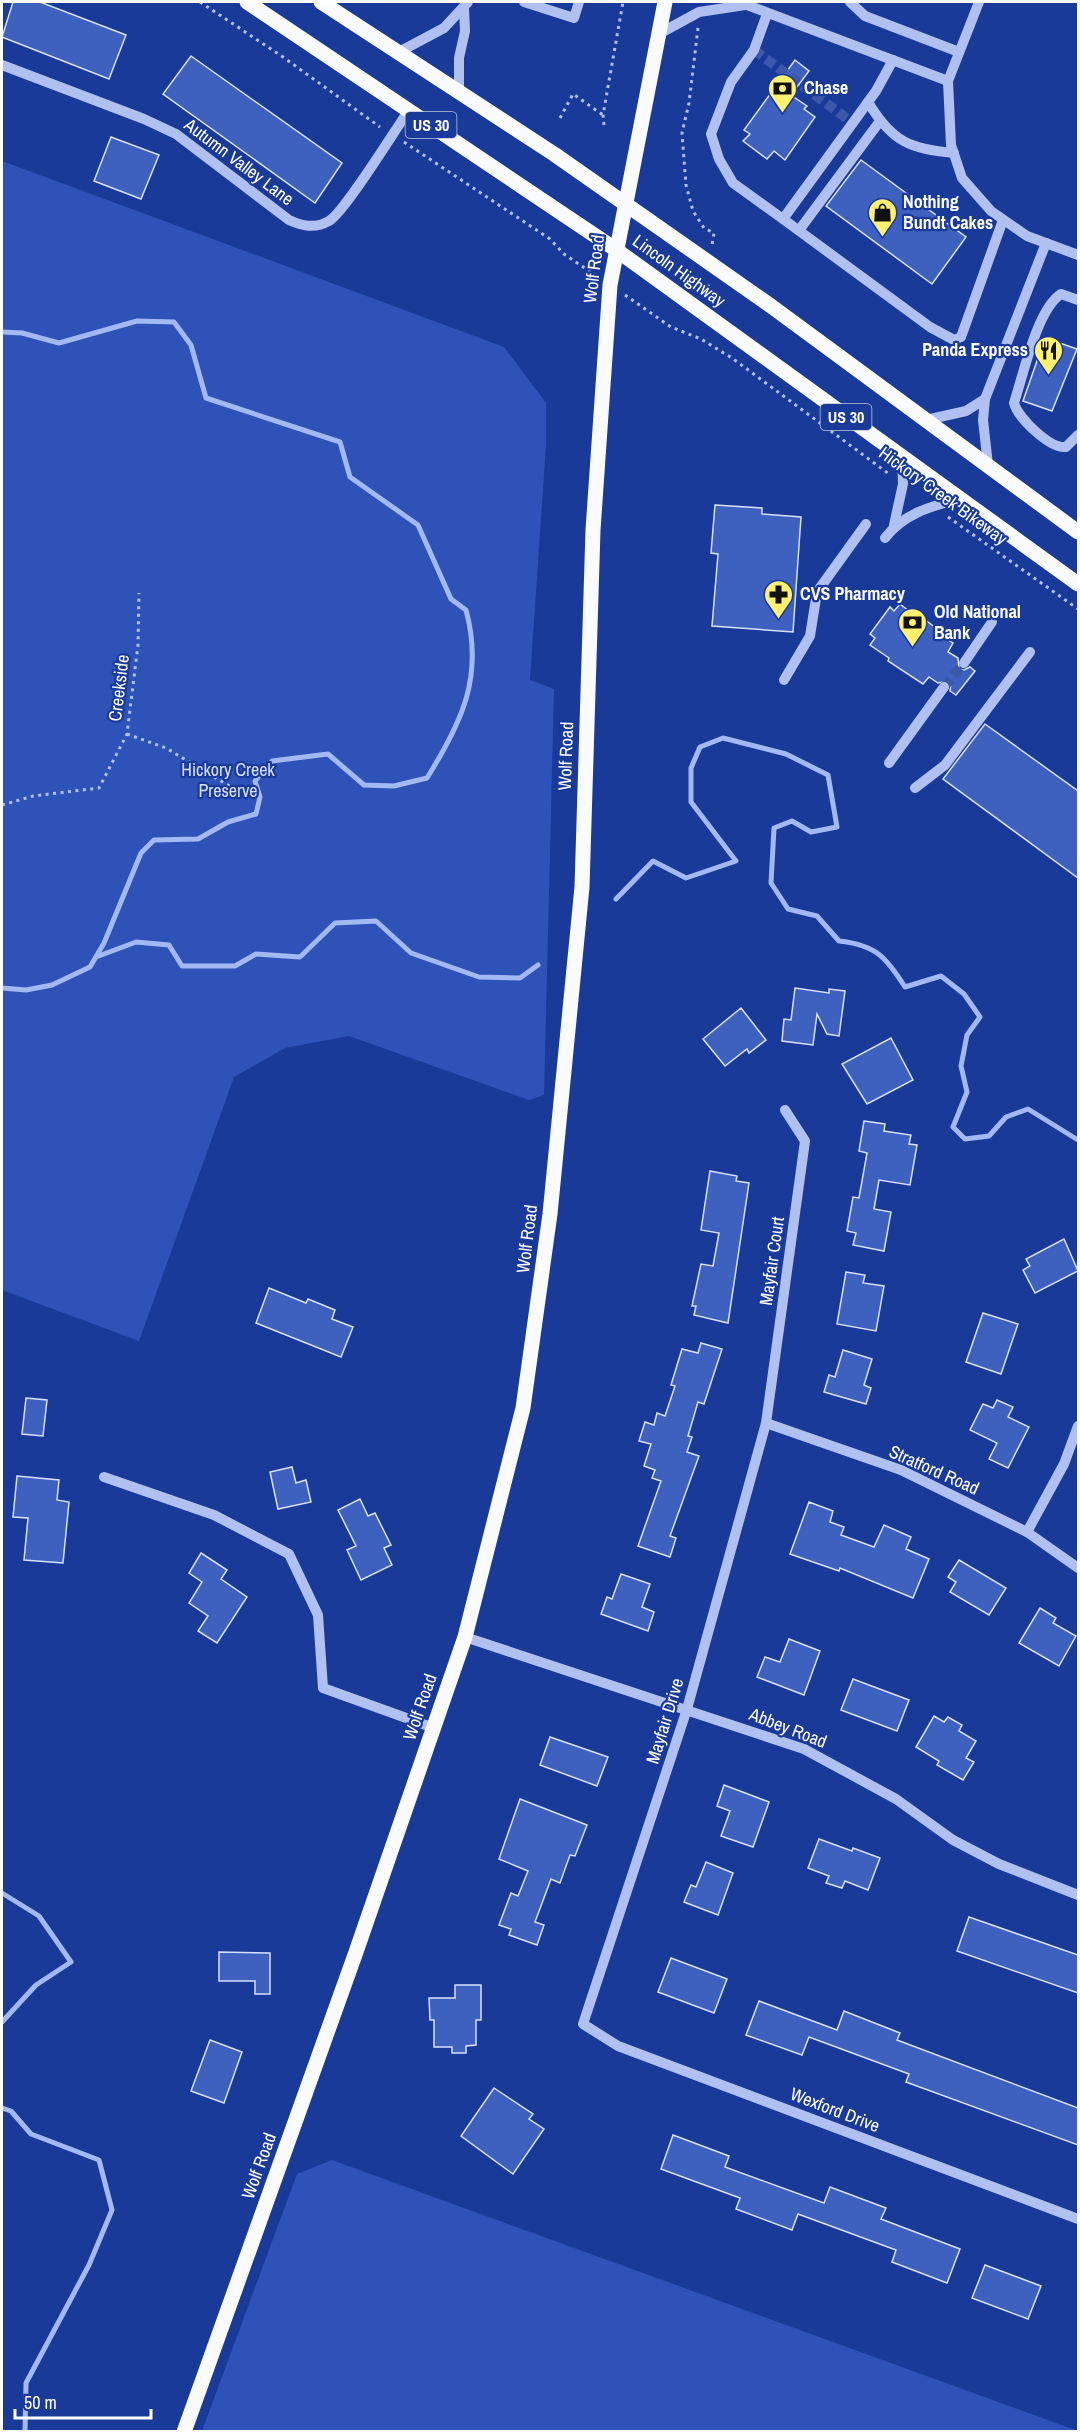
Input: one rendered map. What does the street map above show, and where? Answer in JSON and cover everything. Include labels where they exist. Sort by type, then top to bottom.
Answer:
[{"type":"main road","name":"Lincoln Highway","points":[[247,2],[615,249],[1078,584]]},
{"type":"main road","name":"Lincoln Highway","points":[[321,2],[554,154],[711,263],[1078,532]]},
{"type":"main road","name":"Wolf Road","points":[[184,2432],[465,1637],[524,1408],[550,1214],[582,887],[593,530],[610,285],[623,204],[637,149],[665,2]]},
{"type":"street","points":[[524,2],[574,18],[579,2]]},
{"type":"street","points":[[850,2],[866,16],[959,52]]},
{"type":"street","points":[[978,2],[948,81],[947,103],[954,153],[962,178],[991,211],[1027,236],[1078,255]]},
{"type":"street","points":[[657,35],[699,12],[742,3],[948,81]]},
{"type":"street","points":[[399,52],[444,28],[466,5]]},
{"type":"street","points":[[459,93],[459,58],[465,31],[466,5]]},
{"type":"street","points":[[767,14],[754,50],[731,82],[711,134],[719,159],[733,183],[800,229],[930,327],[954,340],[961,337],[1004,220]]},
{"type":"street","points":[[783,219],[868,102],[893,60]]},
{"type":"street","name":"Autumn Valley Lane","points":[[2,65],[144,119],[176,134],[289,220],[301,225],[314,226],[336,216],[409,110]]},
{"type":"street","points":[[868,102],[880,122],[916,149],[954,153]]},
{"type":"street","points":[[800,229],[880,122]]},
{"type":"street","points":[[988,465],[983,420],[985,399],[1046,243]]},
{"type":"street","points":[[1078,300],[1061,294],[1049,306],[1038,330],[1014,403],[1021,419],[1056,446],[1066,447],[1078,435]]},
{"type":"street","points":[[926,420],[966,411],[985,399]]},
{"type":"street","points":[[885,538],[894,525],[903,484],[902,458]]},
{"type":"street","points":[[894,525],[933,506],[959,499]]},
{"type":"street","points":[[784,680],[810,636],[817,592],[866,524]]},
{"type":"street","points":[[964,663],[992,622]]},
{"type":"street","points":[[915,788],[945,765],[1030,652]]},
{"type":"street","points":[[889,763],[944,687]]},
{"type":"street","name":"Mayfair Court","points":[[766,1423],[805,1141],[785,1110]]},
{"type":"street","name":"Stratford Road","points":[[766,1423],[901,1470],[1027,1532],[1078,1568]]},
{"type":"street","name":"Mayfair Drive","points":[[583,2024],[687,1709],[766,1423]]},
{"type":"street","points":[[1027,1532],[1064,1464],[1078,1426]]},
{"type":"street","points":[[104,1477],[214,1515],[289,1554],[318,1615],[323,1688],[434,1728]]},
{"type":"street","name":"Abbey Road","points":[[465,1637],[804,1749],[896,1799],[971,1850],[999,1864],[1078,1895]]},
{"type":"street","name":"Wexford Drive","points":[[583,2024],[618,2046],[1078,2219]]},
{"type":"path","points":[[604,125],[603,115],[623,2]]},
{"type":"path","points":[[699,12],[689,103],[682,133],[688,199],[704,228],[714,233],[701,339]]},
{"type":"path","points":[[560,118],[573,94],[603,115]]},
{"type":"path","name":"Hickory Creek Bikeway","points":[[671,327],[701,339],[903,484]]},
{"type":"path","name":"Hickory Creek Bikeway","points":[[933,506],[1078,609]]},
{"type":"path","name":"Creekside","points":[[2,805],[33,796],[99,788],[127,734],[138,645],[139,593]]},
{"type":"path","points":[[127,734],[166,748],[241,793]]},
{"type":"green space","name":"Hickory Creek Preserve","points":[[2,161],[504,347],[546,403],[546,445],[530,680],[554,689],[544,1095],[529,1100],[349,1036],[285,1048],[234,1077],[139,1341],[2,1290]]},
{"type":"green space","points":[[332,2160],[1078,2431],[202,2431],[297,2174]]},
{"type":"building","points":[[13,2],[40,2],[126,35],[109,79],[2,37]]},
{"type":"building","points":[[191,56],[342,163],[315,203],[163,94]]},
{"type":"building","name":"Chase","points":[[795,60],[809,71],[791,95],[807,106],[804,109],[815,117],[785,160],[774,151],[767,159],[743,141],[750,134],[744,130]]},
{"type":"building","points":[[111,137],[159,155],[141,199],[94,181]]},
{"type":"building","points":[[861,160],[966,237],[932,284],[826,206]]},
{"type":"building","name":"Panda Express","points":[[1045,338],[1077,349],[1052,411],[1023,401]]},
{"type":"building","name":"CVS Pharmacy","points":[[715,505],[762,508],[762,514],[801,517],[793,632],[712,626],[718,554],[711,553]]},
{"type":"building","name":"Old National Bank","points":[[900,604],[918,618],[920,616],[936,628],[934,630],[953,643],[948,652],[958,658],[959,669],[964,670],[970,667],[975,671],[956,695],[950,691],[951,684],[948,681],[938,683],[929,677],[923,684],[888,661],[889,658],[870,645],[875,638],[870,634],[890,607],[894,611]]},
{"type":"building","points":[[985,724],[1078,791],[1078,878],[943,779]]},
{"type":"building","points":[[795,988],[829,993],[829,989],[845,991],[839,1036],[827,1034],[817,1014],[813,1045],[782,1041],[784,1019],[791,1020]]},
{"type":"building","points":[[741,1008],[766,1040],[749,1053],[747,1049],[725,1066],[703,1039]]},
{"type":"building","points":[[891,1038],[913,1080],[867,1104],[842,1064]]},
{"type":"building","points":[[864,1121],[885,1124],[884,1131],[911,1135],[909,1144],[917,1145],[910,1185],[879,1180],[874,1209],[891,1212],[884,1251],[853,1245],[856,1233],[847,1231],[853,1197],[859,1198],[867,1153],[859,1151]]},
{"type":"building","points":[[710,1171],[737,1176],[736,1181],[749,1183],[728,1323],[694,1315],[696,1306],[692,1306],[701,1264],[713,1266],[719,1233],[701,1230]]},
{"type":"building","points":[[1064,1239],[1078,1271],[1035,1293],[1023,1270],[1030,1266],[1026,1259]]},
{"type":"building","points":[[846,1272],[865,1275],[863,1283],[884,1286],[876,1331],[837,1324]]},
{"type":"building","points":[[269,1288],[306,1303],[308,1299],[335,1310],[332,1319],[353,1327],[341,1357],[256,1323]]},
{"type":"building","points":[[983,1313],[1018,1324],[1001,1374],[966,1362]]},
{"type":"building","points":[[701,1343],[722,1349],[704,1404],[698,1402],[688,1436],[692,1437],[687,1452],[699,1456],[670,1536],[676,1538],[670,1557],[638,1546],[661,1481],[652,1478],[655,1470],[644,1466],[651,1444],[639,1441],[645,1422],[654,1425],[657,1413],[665,1416],[675,1386],[671,1385],[682,1349],[698,1353]]},
{"type":"building","points":[[843,1350],[872,1359],[864,1385],[871,1388],[866,1404],[824,1392],[829,1375],[835,1377]]},
{"type":"building","points":[[26,1398],[47,1400],[43,1436],[22,1434]]},
{"type":"building","points":[[997,1400],[1013,1407],[1008,1417],[1029,1427],[1008,1468],[989,1459],[997,1443],[970,1430],[983,1404],[993,1408]]},
{"type":"building","points":[[292,1467],[296,1483],[306,1480],[311,1502],[278,1509],[270,1472]]},
{"type":"building","points":[[17,1476],[59,1480],[57,1500],[69,1502],[63,1563],[24,1560],[28,1518],[13,1517]]},
{"type":"building","points":[[360,1499],[368,1516],[375,1513],[391,1545],[384,1548],[392,1565],[361,1580],[347,1550],[356,1546],[338,1510]]},
{"type":"building","points":[[809,1502],[833,1511],[830,1522],[844,1527],[841,1535],[874,1547],[884,1525],[911,1537],[906,1549],[929,1559],[913,1598],[840,1568],[839,1571],[790,1554]]},
{"type":"building","points":[[201,1553],[227,1570],[221,1579],[247,1597],[217,1643],[198,1631],[208,1616],[189,1603],[202,1582],[189,1573]]},
{"type":"building","points":[[959,1560],[1006,1588],[989,1615],[950,1592],[956,1582],[948,1577]]},
{"type":"building","points":[[621,1574],[650,1584],[642,1607],[654,1612],[648,1631],[601,1614],[607,1597],[612,1599]]},
{"type":"building","points":[[1040,1608],[1056,1618],[1053,1623],[1076,1636],[1059,1666],[1019,1643]]},
{"type":"building","points":[[789,1639],[820,1651],[804,1695],[757,1677],[765,1657],[780,1662]]},
{"type":"building","points":[[853,1679],[909,1700],[897,1731],[841,1710]]},
{"type":"building","points":[[934,1716],[944,1722],[948,1717],[962,1725],[959,1731],[976,1741],[966,1758],[974,1762],[963,1780],[937,1765],[939,1761],[916,1747]]},
{"type":"building","points":[[550,1737],[608,1757],[597,1786],[540,1765]]},
{"type":"building","points":[[724,1785],[769,1802],[753,1847],[721,1836],[730,1811],[717,1806]]},
{"type":"building","points":[[520,1799],[587,1825],[575,1856],[570,1855],[560,1883],[551,1879],[535,1922],[544,1925],[537,1945],[509,1935],[511,1929],[499,1925],[511,1893],[518,1896],[528,1871],[499,1859]]},
{"type":"building","points":[[819,1839],[880,1858],[868,1890],[845,1881],[842,1888],[826,1883],[829,1876],[808,1868]]},
{"type":"building","points":[[706,1862],[733,1873],[718,1915],[684,1902],[691,1885],[696,1887]]},
{"type":"building","points":[[969,1917],[1078,1955],[1078,1993],[957,1951]]},
{"type":"building","points":[[219,1952],[270,1953],[270,1994],[255,1994],[255,1981],[219,1981]]},
{"type":"building","points":[[671,1958],[727,1979],[714,2013],[658,1992]]},
{"type":"building","points":[[455,1985],[481,1985],[481,2020],[476,2020],[476,2045],[466,2046],[466,2053],[452,2053],[452,2047],[434,2047],[434,2020],[430,2020],[429,1998],[455,1998]]},
{"type":"building","points":[[759,2001],[837,2030],[844,2011],[900,2033],[897,2040],[1078,2108],[1078,2145],[906,2082],[909,2074],[809,2037],[802,2055],[746,2035]]},
{"type":"building","points":[[210,2040],[242,2052],[224,2103],[191,2091]]},
{"type":"building","points":[[494,2088],[533,2114],[529,2119],[544,2129],[513,2174],[461,2136]]},
{"type":"building","points":[[673,2135],[729,2156],[725,2167],[824,2203],[830,2187],[886,2208],[881,2219],[960,2249],[947,2283],[892,2262],[896,2250],[798,2214],[792,2230],[736,2209],[740,2198],[661,2169]]},
{"type":"building","points":[[985,2265],[1041,2286],[1028,2319],[972,2298]]},
{"type":"waterway","points":[[2,332],[22,333],[59,343],[137,321],[174,322],[191,345],[206,398],[340,442],[350,477],[418,525],[451,599],[466,610],[471,634],[472,656],[471,677],[459,718],[427,778],[394,786],[364,785],[328,754],[272,761],[255,781],[260,797],[256,814],[228,822],[198,839],[154,840],[141,853],[104,943],[90,967],[52,985],[26,990],[2,988]]},
{"type":"waterway","points":[[616,899],[653,861],[686,878],[736,861],[691,802],[691,768],[700,747],[723,738],[786,754],[828,775],[837,827],[811,832],[792,821],[774,828],[771,883],[788,909],[817,916],[839,941],[862,946],[879,954],[905,987],[941,976],[964,994],[980,1017],[967,1035],[961,1066],[967,1092],[953,1127],[965,1139],[989,1136],[1006,1117],[1028,1109],[1078,1140]]},
{"type":"waterway","points":[[96,957],[136,942],[169,945],[182,966],[235,966],[256,954],[300,957],[335,923],[376,921],[411,953],[479,977],[520,978],[538,965]]},
{"type":"waterway","points":[[2,1893],[39,1916],[71,1962],[36,1985],[2,2022]]},
{"type":"waterway","points":[[2,2108],[11,2111],[31,2134],[99,2160],[112,2210],[89,2265],[26,2383],[25,2432]]},
{"type":"tunnel","points":[[754,50],[853,123]]},
{"type":"tunnel","points":[[944,687],[964,663]]},
{"type":"place","name":"Chase","points":[[783,114]]},
{"type":"place","name":"Nothing Bundt Cakes","points":[[882,238]]},
{"type":"place","name":"Panda Express","points":[[1049,376]]},
{"type":"place","name":"CVS Pharmacy","points":[[779,620]]},
{"type":"place","name":"Old National Bank","points":[[913,648]]}]
